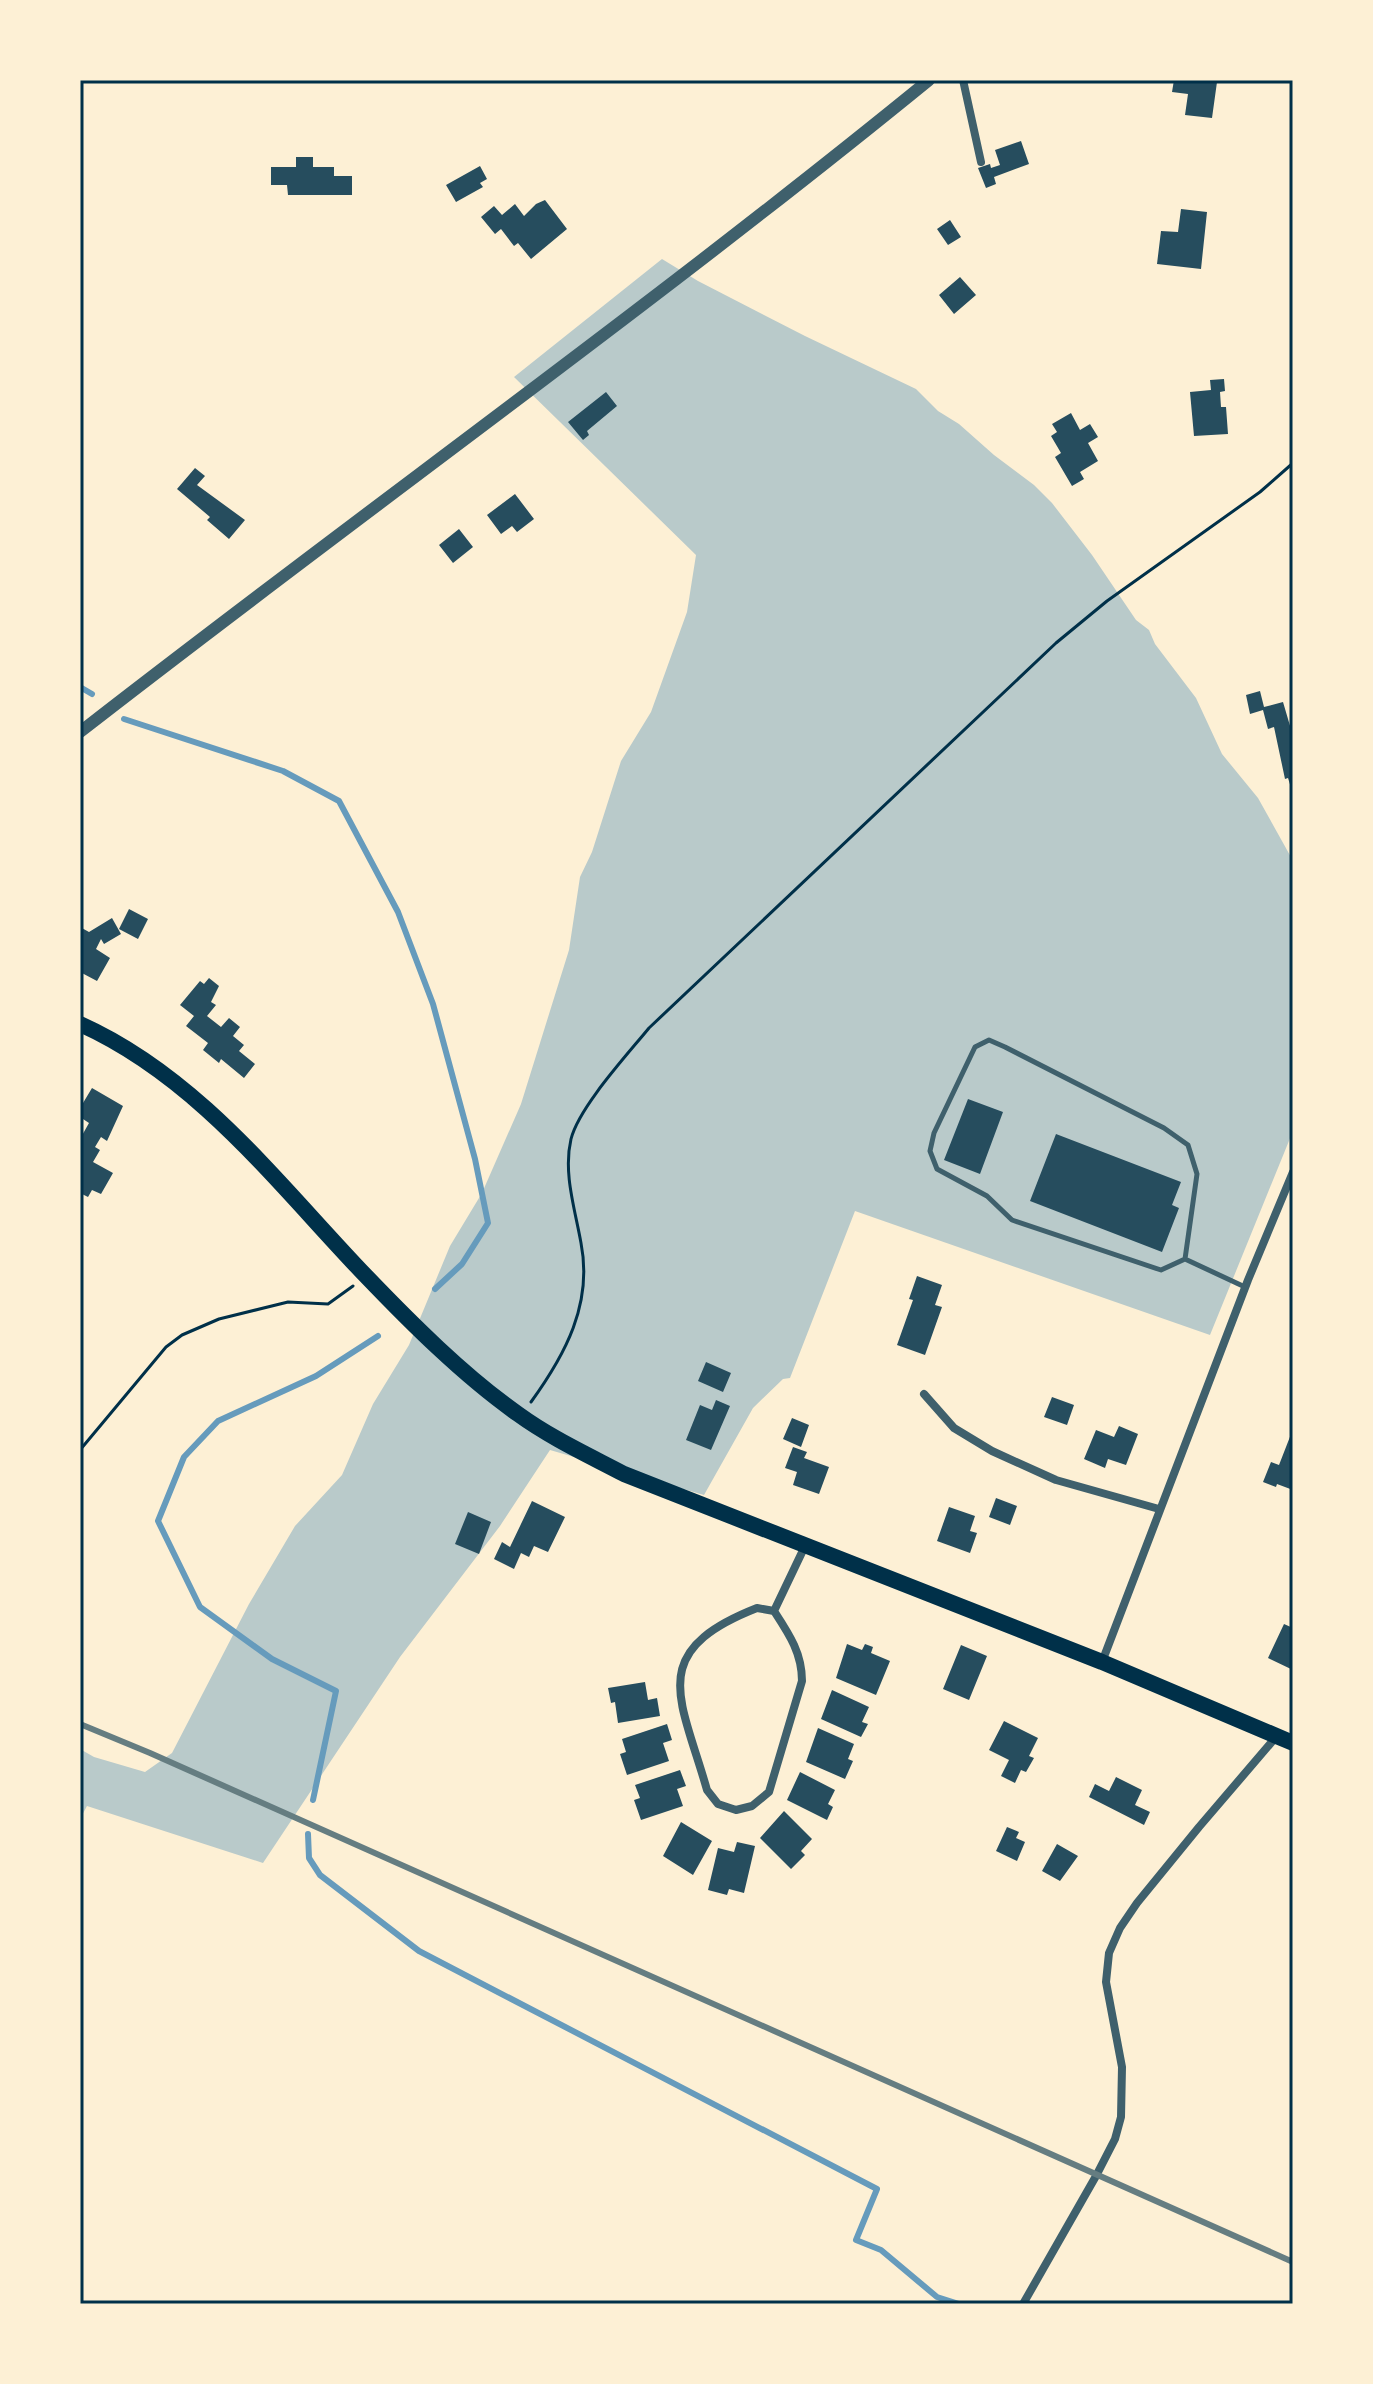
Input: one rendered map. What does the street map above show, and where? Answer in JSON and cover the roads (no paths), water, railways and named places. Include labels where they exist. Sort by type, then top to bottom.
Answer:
[{"type":"main road","points":[[80,1024],[124,1047],[181,1086],[430,1339],[519,1415],[553,1437],[624,1474],[1102,1662],[1285,1739]]},
{"type":"street","points":[[80,732],[822,167],[929,80]]},
{"type":"street","points":[[963,80],[981,162]]},
{"type":"street","points":[[1102,1662],[1245,1287],[1293,1172]]},
{"type":"street","points":[[924,1394],[954,1428],[992,1451],[1056,1480],[1159,1509]]},
{"type":"street","points":[[774,1611],[805,1546]]},
{"type":"street","points":[[757,1608],[774,1611],[793,1640],[802,1664],[802,1681],[769,1792],[752,1806],[736,1810],[718,1804],[707,1790],[678,1689],[680,1668],[686,1655],[706,1635],[730,1618],[757,1608]]},
{"type":"street","points":[[1023,2304],[1096,2176],[1115,2139],[1121,2117],[1122,2067],[1106,1982],[1109,1953],[1120,1928],[1199,1827],[1285,1739]]},
{"type":"lane","points":[[1185,1259],[1197,1174],[1188,1145],[1164,1128],[1005,1047],[989,1040],[975,1047],[934,1133],[930,1151],[937,1169],[987,1196],[1012,1220],[1161,1270],[1185,1259],[1245,1287]]},
{"type":"waterway","points":[[80,687],[92,694]]},
{"type":"waterway","points":[[124,719],[283,771],[339,801],[398,912],[433,1004],[475,1159],[488,1223],[462,1264],[435,1289]]},
{"type":"waterway","points":[[313,1800],[336,1691],[272,1659],[200,1607],[158,1521],[184,1457],[218,1421],[316,1376],[378,1336]]},
{"type":"waterway","points":[[308,1834],[309,1858],[320,1875],[419,1951],[877,2189],[856,2240],[881,2250],[937,2297],[959,2304]]},
{"type":"railway","points":[[80,1724],[1293,2262]]}]
